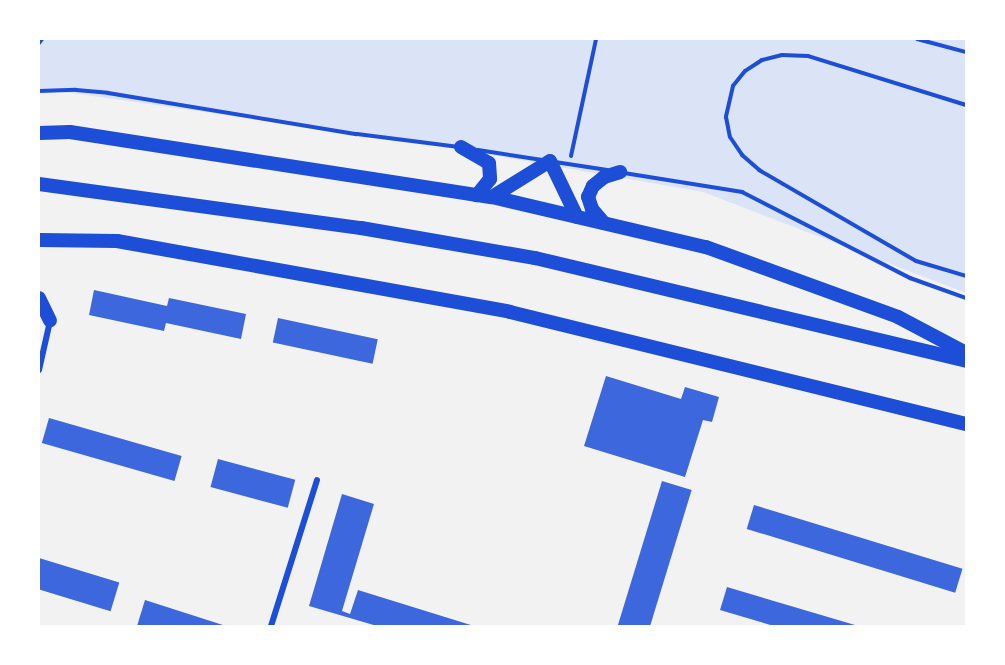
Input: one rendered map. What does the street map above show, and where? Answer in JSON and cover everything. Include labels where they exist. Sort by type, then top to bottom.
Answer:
[{"type":"highway","points":[[39,133],[70,132],[492,197],[706,247],[898,317],[966,353]]},
{"type":"highway","points":[[461,147],[489,162],[490,180],[477,195]]},
{"type":"highway","points":[[492,197],[550,161],[577,217]]},
{"type":"highway","points":[[604,223],[591,209],[588,197],[593,186],[604,177],[620,172]]},
{"type":"highway","points":[[39,184],[362,228],[535,258],[966,361]]},
{"type":"highway","points":[[39,240],[117,242],[510,312],[966,424]]},
{"type":"highway","points":[[39,298],[50,321]]},
{"type":"street","points":[[39,370],[50,321]]},
{"type":"street","points":[[271,626],[316,480]]},
{"type":"lane","points":[[966,105],[808,56],[782,55],[762,60],[745,71],[733,86],[726,117],[730,136],[742,155],[759,170],[916,261],[966,276]]},
{"type":"lane","points":[[39,91],[76,90],[108,93],[357,134],[461,147],[742,192],[910,278],[966,298]]},
{"type":"path","points":[[39,43],[42,39]]},
{"type":"path","points":[[569,164],[596,39]]},
{"type":"path","points":[[917,39],[966,52]]},
{"type":"shaded area","points":[[39,39],[966,39],[966,293],[703,192],[439,146],[58,91],[39,92]]},
{"type":"building","points":[[94,290],[167,306],[169,298],[246,314],[241,339],[166,323],[164,331],[89,315]]},
{"type":"building","points":[[278,318],[378,339],[373,364],[273,342]]},
{"type":"building","points":[[606,376],[681,399],[685,387],[719,397],[712,422],[703,420],[685,477],[584,446]]},
{"type":"building","points":[[49,418],[182,456],[174,481],[42,443]]},
{"type":"building","points":[[218,459],[295,480],[288,508],[210,487]]},
{"type":"building","points":[[662,481],[692,490],[650,626],[618,626]]},
{"type":"building","points":[[342,494],[374,504],[342,611],[350,614],[358,590],[474,626],[377,626],[309,606]]},
{"type":"building","points":[[754,505],[962,569],[955,593],[747,529]]},
{"type":"building","points":[[39,558],[119,583],[111,611],[39,589]]},
{"type":"building","points":[[727,587],[855,626],[774,626],[720,610]]},
{"type":"building","points":[[145,600],[226,626],[137,626]]}]
